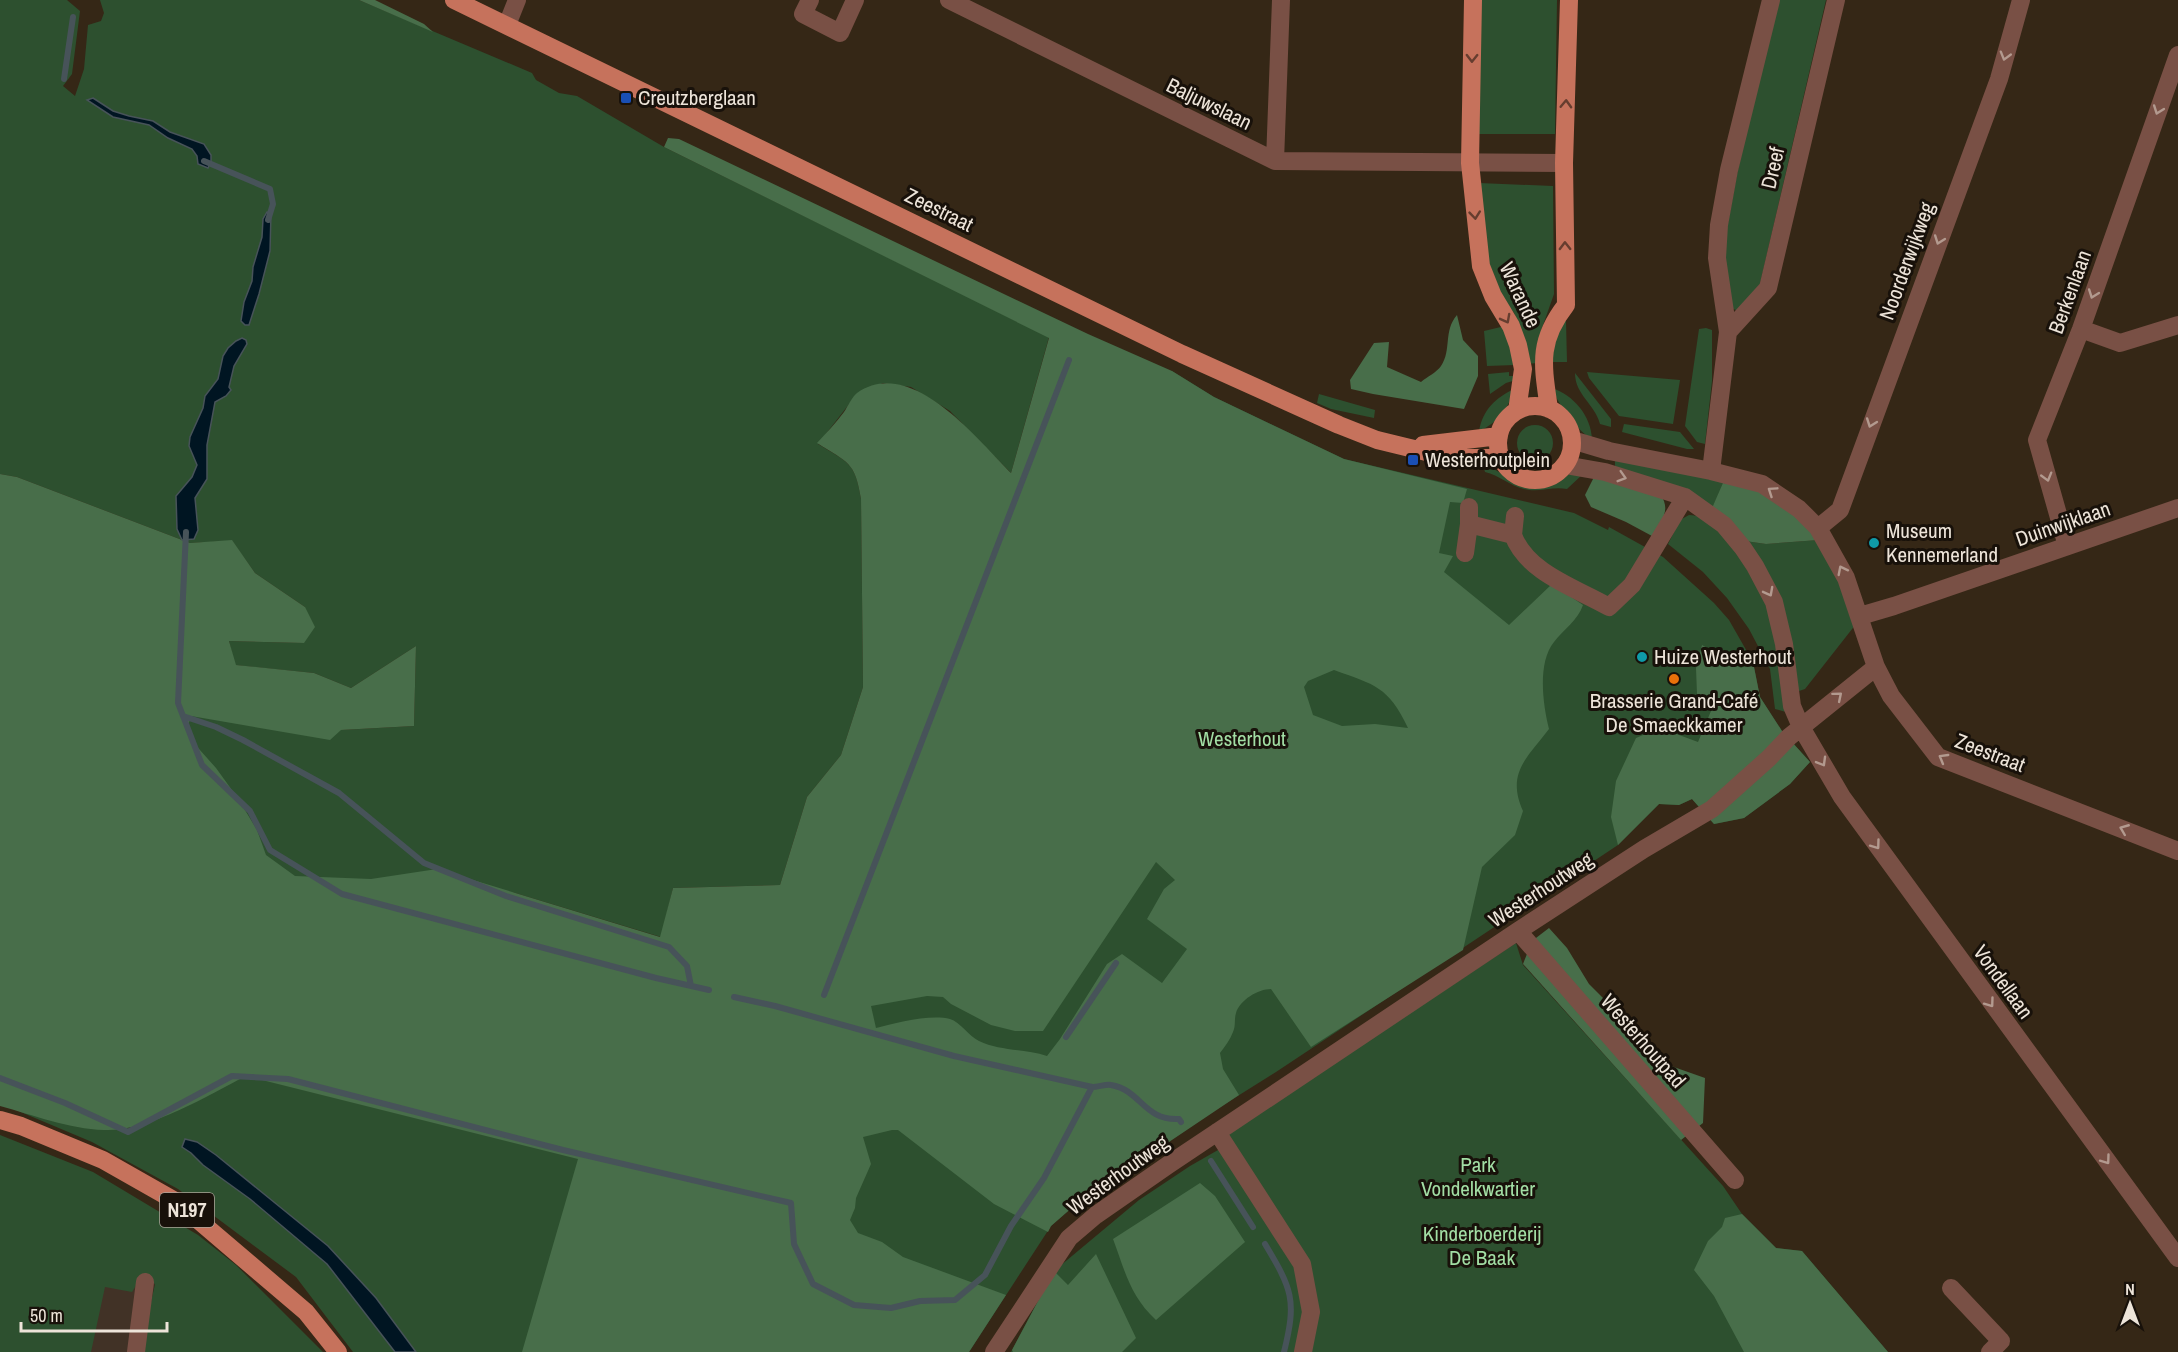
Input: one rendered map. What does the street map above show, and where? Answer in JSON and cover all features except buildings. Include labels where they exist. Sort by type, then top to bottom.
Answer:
[{"type":"main road","name":"Zeestraat","points":[[454,0],[1182,354],[1339,425],[1377,440],[1451,458],[1501,458]]},
{"type":"main road","name":"Warande","points":[[1473,0],[1470,163],[1481,266],[1493,296],[1511,326],[1518,345],[1523,369],[1517,411]]},
{"type":"main road","name":"Warande","points":[[1549,409],[1545,381],[1546,336],[1554,320],[1566,305],[1564,163],[1569,0]]},
{"type":"main road","points":[[1528,407],[1549,409],[1567,424],[1572,440],[1570,455],[1565,465],[1548,477],[1537,480],[1526,479],[1515,474],[1501,458],[1499,436],[1502,426],[1517,411],[1528,407]]},
{"type":"main road","name":"Zeestraat","points":[[1409,447],[1499,436]]},
{"type":"main road","name":"N197","points":[[0,1120],[21,1126],[103,1160],[177,1202],[306,1312],[338,1352]]},
{"type":"street","points":[[507,25],[517,0]]},
{"type":"street","points":[[810,0],[803,14],[840,33],[855,0]]},
{"type":"street","name":"Baljuwslaan","points":[[949,0],[984,8],[1275,162],[1470,163]]},
{"type":"street","points":[[1275,162],[1281,0]]},
{"type":"street","name":"Dreef","points":[[1711,471],[1728,332],[1718,258],[1719,225],[1729,170],[1771,0]]},
{"type":"street","name":"Dreef","points":[[1728,332],[1768,288],[1836,0]]},
{"type":"street","name":"Noorderwijkweg","points":[[1818,528],[1840,510],[1999,79],[2021,0]]},
{"type":"street","name":"Berkenlaan","points":[[2067,546],[2037,441],[2081,328],[2178,55]]},
{"type":"street","points":[[1470,163],[1564,163]]},
{"type":"street","points":[[2081,328],[2120,344],[2178,325]]},
{"type":"street","points":[[1572,440],[1609,451],[1711,471],[1762,484],[1799,509],[1818,528],[1846,578],[1860,616]]},
{"type":"street","points":[[1565,465],[1605,472],[1685,497],[1724,525],[1755,566],[1774,602],[1784,644],[1792,706],[1801,727]]},
{"type":"street","points":[[1515,516],[1513,535],[1517,546],[1548,575],[1609,607],[1632,585],[1685,497]]},
{"type":"street","name":"Duinwijklaan","points":[[1860,616],[2178,508]]},
{"type":"street","points":[[1465,553],[1469,515],[1513,535]]},
{"type":"street","name":"Zeestraat","points":[[1860,616],[1876,667],[1891,696],[1938,758],[2178,851]]},
{"type":"street","name":"Westerhoutweg","points":[[994,1352],[1069,1238],[1096,1215],[1518,931],[1644,849],[1712,809],[1801,727],[1876,667]]},
{"type":"street","name":"Vondellaan","points":[[1801,727],[1857,819],[2178,1258]]},
{"type":"street","name":"Westerhoutpad","points":[[1518,931],[1735,1180]]},
{"type":"street","points":[[1217,1132],[1302,1264],[1311,1312],[1303,1352]]},
{"type":"street","points":[[136,1352],[144,1282]]},
{"type":"street","points":[[1951,1288],[2001,1341],[1990,1352]]},
{"type":"shaded area","points":[[0,1244],[142,1276],[155,1283],[140,1352],[0,1352]]},
{"type":"green space","points":[[0,0],[67,0],[80,11],[72,74],[63,86],[75,96],[84,69],[88,25],[101,21],[104,13],[100,0],[359,0],[532,73],[536,80],[559,93],[577,96],[664,147],[1049,337],[1011,473],[950,411],[911,387],[883,383],[857,394],[818,444],[849,464],[859,487],[863,687],[841,755],[807,797],[780,885],[673,888],[661,937],[512,892],[813,1017],[1172,371],[1214,397],[1344,459],[1574,513],[1608,530],[1609,527],[1663,557],[1714,603],[1729,620],[1753,662],[1760,697],[1782,731],[1810,762],[1790,784],[1744,818],[1714,824],[1692,799],[1679,805],[1659,804],[1618,845],[1075,1205],[1051,1226],[969,1352],[353,1352],[296,1277],[178,1189],[92,1142],[16,1110],[63,1123],[94,1128],[126,1128],[142,1125],[178,703],[341,730],[414,726],[416,646],[351,688],[314,673],[235,665],[229,641],[304,643],[305,607],[255,573],[232,541],[190,543],[17,477],[0,474]]},
{"type":"green space","points":[[359,0],[375,0],[424,24],[433,32]]},
{"type":"green space","points":[[1480,0],[1557,0],[1555,134],[1477,134]]},
{"type":"green space","points":[[1777,0],[1826,0],[1760,284],[1738,311],[1731,308],[1723,265],[1727,228]]},
{"type":"green space","name":"Westerhout","points":[[668,138],[679,139],[1088,334],[1172,371],[1214,397],[1344,459],[1467,489],[1463,503],[1450,502],[1439,553],[1453,556],[1444,572],[1509,625],[1552,584],[1583,605],[1578,615],[1554,642],[1545,661],[1543,684],[1549,729],[1521,767],[1518,776],[1518,798],[1523,811],[1515,835],[1482,867],[1463,950],[1311,1047],[1271,989],[1250,996],[1238,1008],[1233,1032],[1220,1053],[1223,1069],[1239,1095],[1075,1205],[1051,1226],[1048,1232],[994,1204],[898,1130],[863,1137],[871,1164],[856,1198],[850,1220],[858,1233],[882,1242],[903,1257],[1006,1295],[969,1352],[522,1352],[578,1159],[246,1076],[177,1111],[140,1125],[121,1129],[78,1127],[0,1106],[0,474],[17,477],[190,543],[232,540],[255,573],[305,607],[315,627],[304,643],[229,641],[236,665],[314,673],[351,688],[416,646],[414,726],[341,730],[330,740],[191,716],[187,729],[191,740],[216,768],[237,797],[257,830],[266,855],[295,876],[371,879],[437,869],[660,937],[673,888],[780,885],[807,797],[841,755],[863,687],[859,487],[853,470],[848,464],[817,443],[841,416],[857,393],[878,384],[899,385],[920,393],[942,406],[1011,473],[1049,338],[664,147]],"holes":[[[1334,670],[1360,679],[1387,695],[1408,728],[1375,724],[1342,726],[1313,715],[1304,687],[1308,681]],[[1156,862],[1175,880],[1164,889],[1147,919],[1187,949],[1162,983],[1122,954],[1107,964],[1047,1056],[979,1041],[950,1019],[923,1018],[876,1028],[871,1006],[927,996],[943,997],[951,1004],[991,1025],[1015,1031],[1043,1031]]]},
{"type":"green space","points":[[1479,183],[1553,186],[1554,294],[1542,328],[1537,363],[1527,364],[1523,336],[1514,313],[1500,294],[1488,269]]},
{"type":"green space","points":[[1457,315],[1463,340],[1478,356],[1478,376],[1464,409],[1351,389],[1350,380],[1374,343],[1389,342],[1387,367],[1421,382],[1441,366],[1446,354],[1450,327]]},
{"type":"green space","points":[[1562,321],[1566,321],[1567,362],[1549,362]]},
{"type":"green space","points":[[1505,326],[1515,365],[1487,366],[1484,331]]},
{"type":"green space","points":[[1699,329],[1712,330],[1712,381],[1705,444],[1697,442],[1685,426]]},
{"type":"green space","points":[[1509,372],[1509,376],[1515,376],[1516,380],[1506,383],[1490,394],[1488,374]]},
{"type":"green space","points":[[1587,372],[1680,380],[1673,424],[1619,416],[1589,378]]},
{"type":"green space","points":[[1575,373],[1611,419],[1611,427],[1600,424],[1578,387]]},
{"type":"green space","points":[[1552,388],[1560,391],[1580,407],[1591,430],[1592,439],[1569,416]]},
{"type":"green space","points":[[1514,389],[1502,414],[1492,424],[1479,431],[1483,417],[1491,406],[1501,396]]},
{"type":"green space","points":[[1319,394],[1375,410],[1374,418],[1331,409],[1317,403]]},
{"type":"green space","points":[[1624,424],[1680,432],[1694,449],[1622,432]]},
{"type":"green space","points":[[1535,425],[1548,430],[1553,443],[1548,456],[1535,461],[1522,456],[1517,443],[1522,430]]},
{"type":"green space","points":[[1615,459],[1727,479],[1712,508],[1615,466]]},
{"type":"green space","points":[[1483,465],[1529,487],[1543,485],[1570,474],[1583,474],[1567,489],[1530,490],[1519,488],[1485,472]]},
{"type":"green space","points":[[1595,475],[1660,494],[1665,511],[1662,521],[1652,536],[1591,507],[1585,495]]},
{"type":"green space","points":[[1723,483],[1749,487],[1771,497],[1805,524],[1819,540],[1766,544],[1745,541],[1712,508]]},
{"type":"green space","points":[[1689,515],[1702,518],[1719,531],[1759,585],[1774,630],[1786,712],[1775,709],[1770,669],[1749,629],[1727,598],[1703,572],[1668,544],[1680,520]]},
{"type":"green space","points":[[1819,540],[1827,550],[1856,624],[1805,689],[1799,691],[1745,541],[1766,544]]},
{"type":"green space","points":[[1702,645],[1741,668],[1753,662],[1760,697],[1782,731],[1810,762],[1790,784],[1744,818],[1714,824],[1692,799],[1679,805],[1659,804],[1618,845],[1611,817],[1616,781],[1636,738],[1655,730],[1671,732],[1698,742],[1711,711],[1697,694],[1696,668]]},
{"type":"green space","points":[[1549,928],[1567,948],[1589,984],[1671,1066],[1705,1078],[1703,1123],[1681,1140],[1523,964],[1532,941]]},
{"type":"green space","name":"Park Vondelkwartier","points":[[1516,943],[1523,965],[1723,1186],[1742,1214],[1776,1248],[1802,1251],[1888,1352],[1011,1352],[1054,1271],[1139,1200],[1218,1150],[1224,1136]]},
{"type":"green space","points":[[0,1135],[93,1172],[198,1235],[236,1265],[323,1352],[140,1352],[155,1284],[142,1276],[132,1292],[105,1287],[91,1352],[0,1352]]},
{"type":"green space","points":[[1200,1183],[1215,1196],[1245,1242],[1156,1320],[1134,1292],[1113,1239]]},
{"type":"green space","points":[[1742,1214],[1776,1248],[1802,1251],[1888,1352],[1744,1352],[1714,1296],[1694,1270],[1708,1241],[1722,1227],[1725,1218]]},
{"type":"green space","points":[[1096,1254],[1136,1338],[1122,1352],[1013,1352],[1054,1271],[1068,1285]]},
{"type":"water","points":[[93,98],[113,111],[153,121],[170,132],[204,144],[211,155],[208,168],[198,164],[197,156],[192,149],[168,138],[149,125],[113,117],[87,100]]},
{"type":"water","points":[[267,212],[271,213],[270,251],[249,325],[245,325],[241,321],[244,302],[252,281],[253,267],[262,237],[263,219]]},
{"type":"water","points":[[242,338],[247,344],[234,366],[229,387],[231,390],[215,402],[207,445],[207,479],[195,498],[198,530],[194,539],[182,540],[177,529],[176,496],[192,477],[197,465],[189,446],[190,437],[203,408],[205,396],[218,379],[223,356],[228,348]]},
{"type":"water","points":[[185,1139],[197,1142],[216,1155],[328,1246],[376,1298],[416,1352],[395,1352],[327,1264],[250,1199],[182,1147]]},
{"type":"waterway","points":[[64,79],[73,17]]},
{"type":"waterway","points":[[204,161],[270,189],[273,204],[268,220]]},
{"type":"waterway","points":[[824,995],[1069,360]]},
{"type":"waterway","points":[[186,532],[178,703],[202,765],[250,811],[270,850],[342,894],[656,978],[709,990]]},
{"type":"waterway","points":[[183,716],[216,727],[243,740],[339,793],[424,863],[506,896],[669,947],[687,966],[691,986]]},
{"type":"waterway","points":[[1066,1037],[1116,963]]},
{"type":"waterway","points":[[734,997],[775,1006],[954,1056],[1092,1087],[1111,1085],[1129,1093],[1158,1115],[1179,1119],[1181,1122]]},
{"type":"waterway","points":[[0,1078],[65,1103],[128,1132],[232,1076],[288,1079],[563,1150],[791,1203],[794,1244],[813,1284],[854,1305],[891,1308],[920,1301],[955,1300],[985,1275],[1011,1226],[1044,1178],[1092,1087]]},
{"type":"waterway","points":[[1211,1161],[1253,1227]]},
{"type":"waterway","points":[[1265,1244],[1290,1295],[1290,1320],[1284,1352]]},
{"type":"place","name":"Creutzberglaan","points":[[626,98]]},
{"type":"place","name":"Westerhoutplein","points":[[1413,460]]},
{"type":"place","name":"Museum Kennemerland","points":[[1874,543]]},
{"type":"place","name":"Huize Westerhout","points":[[1642,657]]},
{"type":"place","name":"Brasserie Grand-Café De Smaeckkamer","points":[[1674,679]]},
{"type":"park label","name":"Kinderboerderij De Baak","points":[[1482,1246]]}]
